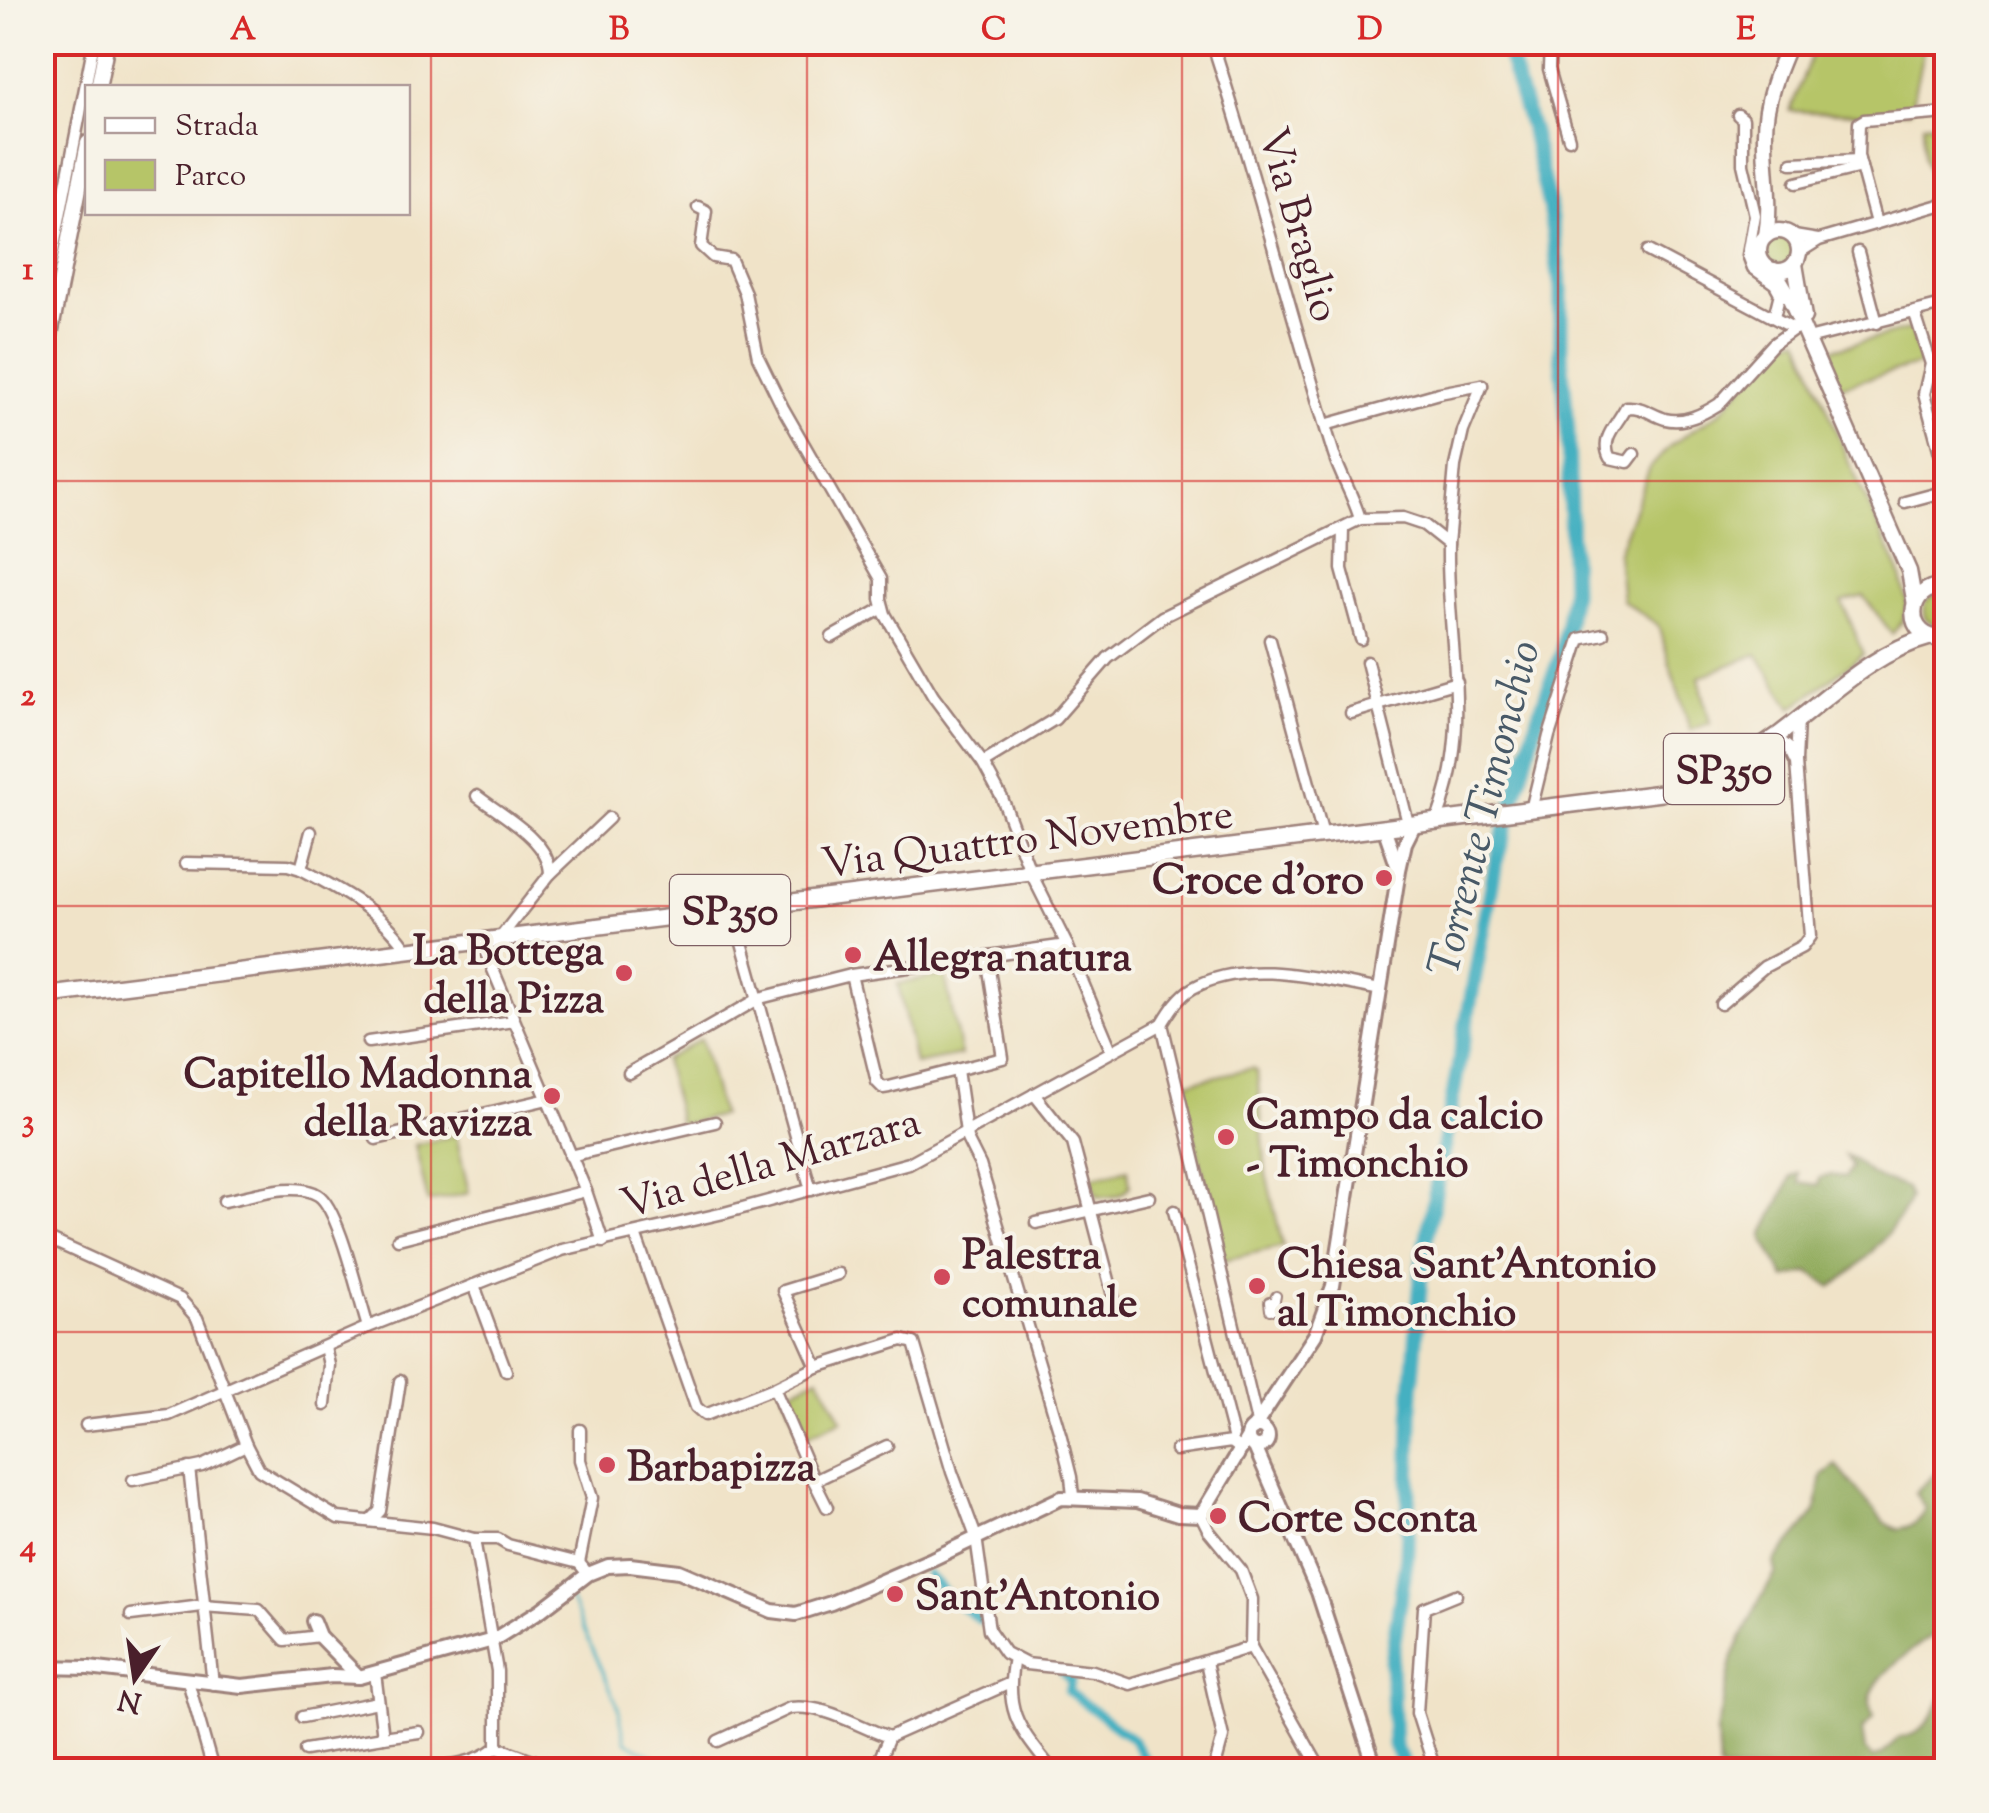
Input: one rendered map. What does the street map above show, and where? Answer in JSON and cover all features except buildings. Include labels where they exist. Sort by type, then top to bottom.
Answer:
[{"type":"main road","points":[[99,85],[107,42]]},
{"type":"main road","points":[[1790,42],[1774,82],[1764,130],[1770,200],[1766,236],[1759,252],[1787,292],[1909,571],[1914,611]]},
{"type":"main road","points":[[42,374],[85,158]]},
{"type":"main road","points":[[1770,200],[1790,234],[1797,258],[1803,334]]},
{"type":"main road","points":[[1766,236],[1775,231],[1790,234]]},
{"type":"main road","points":[[1774,270],[1786,270],[1797,258]]},
{"type":"main road","points":[[1909,571],[1943,587]]},
{"type":"main road","name":"SP350","points":[[1888,652],[1921,594],[1943,587]]},
{"type":"main road","name":"SP350","points":[[1914,611],[1919,629],[1938,637]]},
{"type":"main road","name":"SP350","points":[[1530,810],[1662,793],[1710,778],[1776,737],[1888,652],[1938,637]]},
{"type":"main road","name":"Via Quattro Novembre","points":[[42,996],[1530,810]]},
{"type":"main road","points":[[42,988],[76,992]]},
{"type":"street","points":[[88,85],[94,42]]},
{"type":"street","name":"Via Braglio","points":[[1212,42],[1241,129],[1273,253],[1336,461],[1360,519]]},
{"type":"street","points":[[1550,42],[1550,69],[1570,139]]},
{"type":"street","points":[[1876,223],[1860,164],[1857,127],[1864,120],[1946,113]]},
{"type":"street","points":[[42,308],[66,180],[83,115]]},
{"type":"street","points":[[1738,115],[1743,119],[1743,164],[1756,215],[1748,255],[1753,268],[1780,293],[1774,317]]},
{"type":"street","points":[[1792,164],[1860,164]]},
{"type":"street","points":[[1796,183],[1860,164]]},
{"type":"street","points":[[66,180],[78,193]]},
{"type":"street","points":[[1797,258],[1820,240],[1946,203]]},
{"type":"street","points":[[698,207],[706,211],[701,246],[713,257],[731,260],[739,275],[758,357],[782,408],[881,579],[883,608],[933,696],[983,763],[1002,798],[1030,871],[1067,945],[1111,1050]]},
{"type":"street","points":[[1790,234],[1820,240]]},
{"type":"street","points":[[1648,251],[1803,334]]},
{"type":"street","points":[[1858,252],[1878,323]]},
{"type":"street","points":[[1634,454],[1628,462],[1610,458],[1606,450],[1606,441],[1626,407],[1638,406],[1667,420],[1691,418],[1719,404],[1773,344],[1803,334],[1878,323],[1946,304]]},
{"type":"street","points":[[1915,314],[1931,364],[1924,394],[1946,475]]},
{"type":"street","points":[[1325,425],[1440,393],[1482,386],[1462,431],[1455,466],[1448,544],[1457,682],[1455,759],[1436,820]]},
{"type":"street","points":[[1904,502],[1946,491]]},
{"type":"street","points":[[983,763],[1055,720],[1108,658],[1162,616],[1360,519],[1403,518],[1424,525],[1448,544]]},
{"type":"street","points":[[1343,528],[1342,569],[1361,639]]},
{"type":"street","points":[[832,637],[883,608]]},
{"type":"street","points":[[1530,810],[1580,639],[1603,634]]},
{"type":"street","points":[[1270,640],[1322,835]]},
{"type":"street","points":[[1201,1515],[1238,1456],[1256,1436],[1320,1325],[1333,1286],[1405,843],[1367,662]]},
{"type":"street","points":[[1351,713],[1457,682]]},
{"type":"street","points":[[1721,1004],[1764,966],[1802,947],[1810,936],[1796,764],[1798,720]]},
{"type":"street","points":[[1776,737],[1788,746],[1796,764]]},
{"type":"street","points":[[477,796],[542,848],[550,862],[550,874]]},
{"type":"street","points":[[499,939],[550,874],[609,818]]},
{"type":"street","points":[[1399,870],[1401,824]]},
{"type":"street","points":[[301,869],[311,832]]},
{"type":"street","points":[[186,863],[301,869],[372,912],[394,929],[408,950]]},
{"type":"street","points":[[733,910],[812,1190]]},
{"type":"street","points":[[481,941],[586,1191],[603,1242]]},
{"type":"street","points":[[629,1073],[760,998],[851,975],[1067,945]]},
{"type":"street","points":[[851,975],[877,1082],[882,1088],[1003,1058],[987,957]]},
{"type":"street","points":[[1376,1770],[1318,1592],[1268,1480],[1256,1436],[1252,1393],[1162,1024],[1192,988],[1260,972],[1381,990]]},
{"type":"street","points":[[368,1042],[514,1021]]},
{"type":"street","name":"Via della Marzara","points":[[86,1425],[169,1414],[368,1327],[562,1250],[909,1164],[1162,1024]]},
{"type":"street","points":[[957,1070],[966,1134],[977,1156],[1061,1437],[1073,1496]]},
{"type":"street","points":[[1034,1094],[1073,1142],[1116,1306]]},
{"type":"street","points":[[376,1139],[548,1099]]},
{"type":"street","points":[[570,1156],[715,1122]]},
{"type":"street","points":[[224,1202],[292,1190],[316,1194],[332,1210],[368,1327]]},
{"type":"street","points":[[398,1239],[586,1191]]},
{"type":"street","points":[[1036,1223],[1148,1197]]},
{"type":"street","points":[[1174,1211],[1233,1436]]},
{"type":"street","points":[[635,1234],[700,1412],[711,1414],[817,1367],[902,1340],[914,1343],[952,1472],[976,1537],[989,1630],[998,1646],[1014,1658],[1036,1666],[1106,1674],[1130,1684],[1251,1647]]},
{"type":"street","points":[[42,1236],[180,1299],[198,1318],[259,1470],[338,1518],[432,1528],[474,1539],[498,1539],[584,1568],[630,1565],[679,1571],[772,1611],[796,1614],[848,1595],[1050,1502],[1073,1496],[1137,1501],[1178,1514],[1201,1515]]},
{"type":"street","points":[[817,1367],[783,1290],[838,1274]]},
{"type":"street","points":[[474,1285],[506,1371]]},
{"type":"street","points":[[325,1347],[329,1365],[325,1405]]},
{"type":"street","points":[[1256,1436],[1266,1408],[1288,1377]]},
{"type":"street","points":[[370,1522],[380,1511],[400,1381]]},
{"type":"street","points":[[774,1388],[828,1508]]},
{"type":"street","points":[[1252,1393],[1266,1408]]},
{"type":"street","points":[[42,1667],[90,1668],[242,1686],[332,1676],[360,1677],[493,1640],[542,1610],[584,1568],[592,1498],[580,1460],[580,1430]]},
{"type":"street","points":[[1215,1444],[1233,1436],[1256,1436]]},
{"type":"street","points":[[1176,1450],[1236,1444],[1238,1456]]},
{"type":"street","points":[[133,1480],[202,1466],[246,1445]]},
{"type":"street","points":[[814,1481],[887,1446]]},
{"type":"street","points":[[189,1468],[213,1684]]},
{"type":"street","points":[[1201,1515],[1241,1570],[1252,1599],[1251,1647],[1318,1765],[1307,1770]]},
{"type":"street","points":[[474,1539],[493,1640],[498,1748]]},
{"type":"street","points":[[1435,1770],[1417,1713],[1424,1608],[1456,1595]]},
{"type":"street","points":[[131,1614],[202,1606],[259,1610],[285,1640],[320,1636]]},
{"type":"street","points":[[313,1621],[320,1636],[360,1677]]},
{"type":"street","points":[[1014,1658],[1008,1684],[1018,1724],[1029,1745],[1052,1770]]},
{"type":"street","points":[[1206,1662],[1223,1737],[1214,1770]]},
{"type":"street","points":[[375,1673],[383,1738]]},
{"type":"street","points":[[188,1681],[213,1770]]},
{"type":"street","points":[[875,1770],[890,1737],[1008,1684]]},
{"type":"street","points":[[302,1717],[378,1702]]},
{"type":"street","points":[[718,1742],[790,1708],[803,1706],[890,1737]]},
{"type":"street","points":[[305,1750],[419,1732]]},
{"type":"street","points":[[406,1770],[470,1761],[498,1748]]},
{"type":"street","points":[[498,1748],[560,1770]]},
{"type":"green space","points":[[1816,43],[1925,43],[1910,111],[1790,111]]},
{"type":"green space","points":[[1933,123],[1937,166],[1946,178],[1946,198],[1938,200],[1924,158],[1923,124]]},
{"type":"green space","points":[[1780,237],[1790,241],[1794,251],[1790,261],[1780,265],[1770,261],[1766,251],[1770,241]]},
{"type":"green space","points":[[1911,329],[1921,364],[1837,387],[1825,351]]},
{"type":"green space","points":[[1800,338],[1847,458],[1900,573],[1907,601],[1903,621],[1892,634],[1864,596],[1842,602],[1864,654],[1792,708],[1757,654],[1699,677],[1710,723],[1690,730],[1658,625],[1622,600],[1617,554],[1650,468],[1671,445],[1720,412],[1786,341]]},
{"type":"green space","points":[[1940,593],[1946,595],[1946,627],[1939,628],[1925,619],[1923,609],[1928,599]]},
{"type":"green space","points":[[945,975],[961,1055],[915,1064],[898,984]]},
{"type":"green space","points":[[701,1039],[721,1115],[680,1125],[664,1060]]},
{"type":"green space","points":[[1253,1068],[1257,1071],[1266,1174],[1283,1246],[1224,1260],[1181,1084]]},
{"type":"green space","points":[[456,1135],[469,1193],[428,1202],[415,1145]]},
{"type":"green space","points":[[1845,1155],[1873,1175],[1906,1188],[1910,1198],[1876,1247],[1832,1287],[1809,1272],[1785,1278],[1764,1233],[1792,1176],[1799,1173],[1799,1182],[1818,1185],[1820,1178],[1845,1177],[1852,1167]]},
{"type":"green space","points":[[1128,1169],[1127,1190],[1115,1196],[1097,1196],[1091,1178]]},
{"type":"green space","points":[[819,1377],[842,1420],[803,1437],[784,1393]]},
{"type":"green space","points":[[1946,1463],[1946,1626],[1882,1677],[1870,1704],[1874,1716],[1862,1730],[1865,1750],[1873,1759],[1899,1737],[1923,1728],[1946,1691],[1946,1755],[1919,1770],[1719,1770],[1717,1732],[1733,1656],[1776,1573],[1774,1562],[1816,1512],[1822,1475],[1836,1465],[1884,1522],[1897,1529],[1919,1520],[1925,1508],[1915,1493]]},
{"type":"waterway","name":"Torrente Timonchio","points":[[1406,1770],[1394,1745],[1391,1661],[1407,1556],[1412,1392],[1422,1264],[1496,862],[1538,717],[1562,652],[1572,592],[1561,288],[1549,206],[1532,132],[1504,42]]},
{"type":"waterway","points":[[928,1575],[945,1592]]},
{"type":"waterway","points":[[569,1597],[618,1706],[625,1741],[680,1770]]},
{"type":"waterway","points":[[952,1599],[979,1620]]},
{"type":"waterway","points":[[1063,1673],[1071,1680],[1068,1691],[1132,1739],[1152,1770]]},
{"type":"place","name":"Croce d'oro","points":[[1384,878]]},
{"type":"place","name":"Allegra natura","points":[[853,955]]},
{"type":"place","name":"La Bottega della Pizza","points":[[624,973]]},
{"type":"place","name":"Capitello Madonna della Ravizza","points":[[552,1096]]},
{"type":"place","name":"Campo da calcio - Timonchio","points":[[1226,1137]]},
{"type":"place","name":"Palestra comunale","points":[[942,1277]]},
{"type":"place","name":"Chiesa Sant'Antonio al Timonchio","points":[[1257,1286]]},
{"type":"place","name":"Barbapizza","points":[[607,1465]]},
{"type":"place","name":"Corte Sconta","points":[[1218,1516]]},
{"type":"place","name":"Sant'Antonio","points":[[895,1594]]}]
